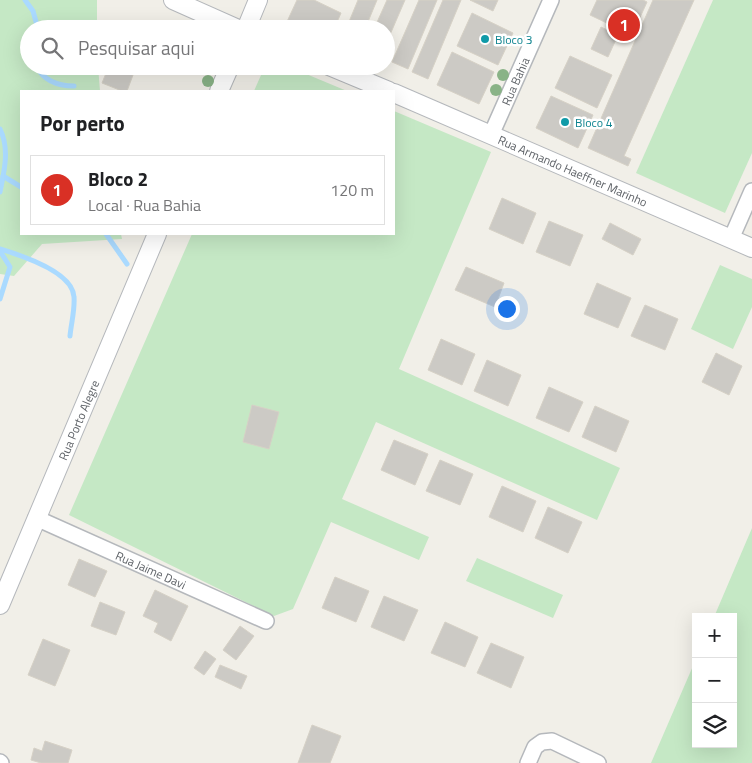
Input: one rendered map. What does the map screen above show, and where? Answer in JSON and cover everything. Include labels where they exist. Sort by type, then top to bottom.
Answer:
[{"type":"street","points":[[173,0],[218,20]]},
{"type":"street","points":[[250,20],[258,0]]},
{"type":"street","name":"Rua Bahia","points":[[491,135],[552,0]]},
{"type":"street","points":[[219,90],[226,75]]},
{"type":"street","points":[[351,75],[387,90]]},
{"type":"street","name":"Rua Armando Haeffner Marinho","points":[[395,93],[752,248]]},
{"type":"street","points":[[731,239],[752,191]]},
{"type":"street","name":"Rua Porto Alegre","points":[[0,605],[157,235]]},
{"type":"street","name":"Rua Jaime Davi","points":[[36,518],[266,622]]},
{"type":"street","points":[[528,763],[535,747],[542,742],[552,741],[598,763]]},
{"type":"green space","points":[[0,0],[97,0],[97,20],[20,20],[20,75],[99,75],[100,90],[20,90],[20,235],[121,235],[122,239],[42,244],[14,276],[0,274]]},
{"type":"green space","points":[[713,0],[752,0],[752,153],[725,213],[636,173]]},
{"type":"green space","points":[[261,75],[309,75],[345,90],[254,90]]},
{"type":"green space","points":[[395,111],[491,152],[399,369],[620,468],[597,520],[376,422],[342,499],[429,537],[419,560],[331,522],[293,609],[274,616],[69,515],[192,235],[395,235]]},
{"type":"green space","points":[[720,265],[752,279],[752,307],[733,349],[691,329]]},
{"type":"green space","points":[[752,528],[752,763],[651,763],[692,668],[692,748],[737,748],[737,613],[716,613]]},
{"type":"green space","points":[[477,558],[563,595],[553,618],[466,581]]},
{"type":"building","points":[[297,0],[314,0],[341,13],[338,20],[288,20]]},
{"type":"building","points":[[358,0],[377,0],[369,20],[350,20]]},
{"type":"building","points":[[387,0],[405,0],[395,23],[395,20],[378,20]]},
{"type":"building","points":[[419,0],[437,0],[408,69],[395,63],[395,55]]},
{"type":"building","points":[[443,0],[461,0],[428,79],[412,72]]},
{"type":"building","points":[[470,0],[498,0],[493,11]]},
{"type":"building","points":[[597,0],[643,0],[647,2],[632,35],[590,15]]},
{"type":"building","points":[[653,0],[694,0],[624,156],[631,159],[628,166],[588,148]]},
{"type":"building","name":"Bloco 3","points":[[472,13],[513,33],[498,65],[457,46]]},
{"type":"building","points":[[601,27],[618,35],[608,57],[591,49]]},
{"type":"building","points":[[452,52],[494,72],[479,104],[437,85]]},
{"type":"building","points":[[570,56],[612,75],[597,108],[555,88]]},
{"type":"building","points":[[105,75],[133,75],[127,90],[120,90],[102,83]]},
{"type":"building","name":"Bloco 4","points":[[551,96],[593,115],[578,148],[536,128]]},
{"type":"building","points":[[502,198],[536,213],[523,244],[489,229]]},
{"type":"building","points":[[549,221],[583,235],[570,266],[536,252]]},
{"type":"building","points":[[610,223],[641,239],[633,255],[602,239]]},
{"type":"building","points":[[466,267],[504,283],[495,307],[455,290]]},
{"type":"building","points":[[597,283],[631,298],[618,328],[584,314]]},
{"type":"building","points":[[645,305],[678,319],[665,350],[631,336]]},
{"type":"building","points":[[441,339],[475,354],[462,385],[428,370]]},
{"type":"building","points":[[716,353],[742,366],[729,395],[702,382]]},
{"type":"building","points":[[487,360],[521,375],[508,406],[474,391]]},
{"type":"building","points":[[549,387],[583,402],[569,432],[536,418]]},
{"type":"building","points":[[252,405],[279,412],[269,449],[243,442]]},
{"type":"building","points":[[595,406],[629,421],[616,452],[582,437]]},
{"type":"building","points":[[394,440],[428,454],[415,485],[381,470]]},
{"type":"building","points":[[440,460],[473,474],[460,505],[426,491]]},
{"type":"building","points":[[502,486],[536,501],[523,532],[489,517]]},
{"type":"building","points":[[548,507],[582,522],[568,553],[535,538]]},
{"type":"building","points":[[79,559],[107,571],[95,597],[68,585]]},
{"type":"building","points":[[335,577],[369,591],[356,622],[322,608]]},
{"type":"building","points":[[155,590],[188,606],[171,641],[154,632],[158,623],[143,616]]},
{"type":"building","points":[[384,596],[418,610],[404,641],[371,627]]},
{"type":"building","points":[[100,602],[125,612],[116,635],[91,626]]},
{"type":"building","points":[[445,622],[478,637],[465,667],[431,653]]},
{"type":"building","points":[[240,626],[254,636],[236,660],[223,650]]},
{"type":"building","points":[[43,639],[70,650],[55,686],[28,675]]},
{"type":"building","points":[[491,643],[524,657],[511,688],[477,673]]},
{"type":"building","points":[[205,651],[216,659],[204,675],[194,668]]},
{"type":"building","points":[[220,665],[247,676],[241,689],[215,677]]},
{"type":"building","points":[[312,725],[341,736],[330,763],[298,763]]},
{"type":"building","points":[[45,741],[72,750],[68,763],[41,763],[31,760],[34,748],[42,751]]},
{"type":"waterway","points":[[25,0],[33,11],[36,20]]},
{"type":"waterway","points":[[43,75],[52,82],[74,86]]},
{"type":"waterway","points":[[0,129],[5,144],[4,169],[0,192]]},
{"type":"waterway","points":[[3,176],[20,186]]},
{"type":"waterway","points":[[107,235],[127,264]]},
{"type":"waterway","points":[[0,249],[32,260],[55,272],[65,280],[71,288],[74,297],[70,336]]},
{"type":"waterway","points":[[0,251],[10,267],[0,299]]},
{"type":"place","name":"Bloco 2","points":[[624,25]]},
{"type":"place","name":"Bloco 3","points":[[485,39]]},
{"type":"place","name":"Bloco 4","points":[[565,122]]}]
